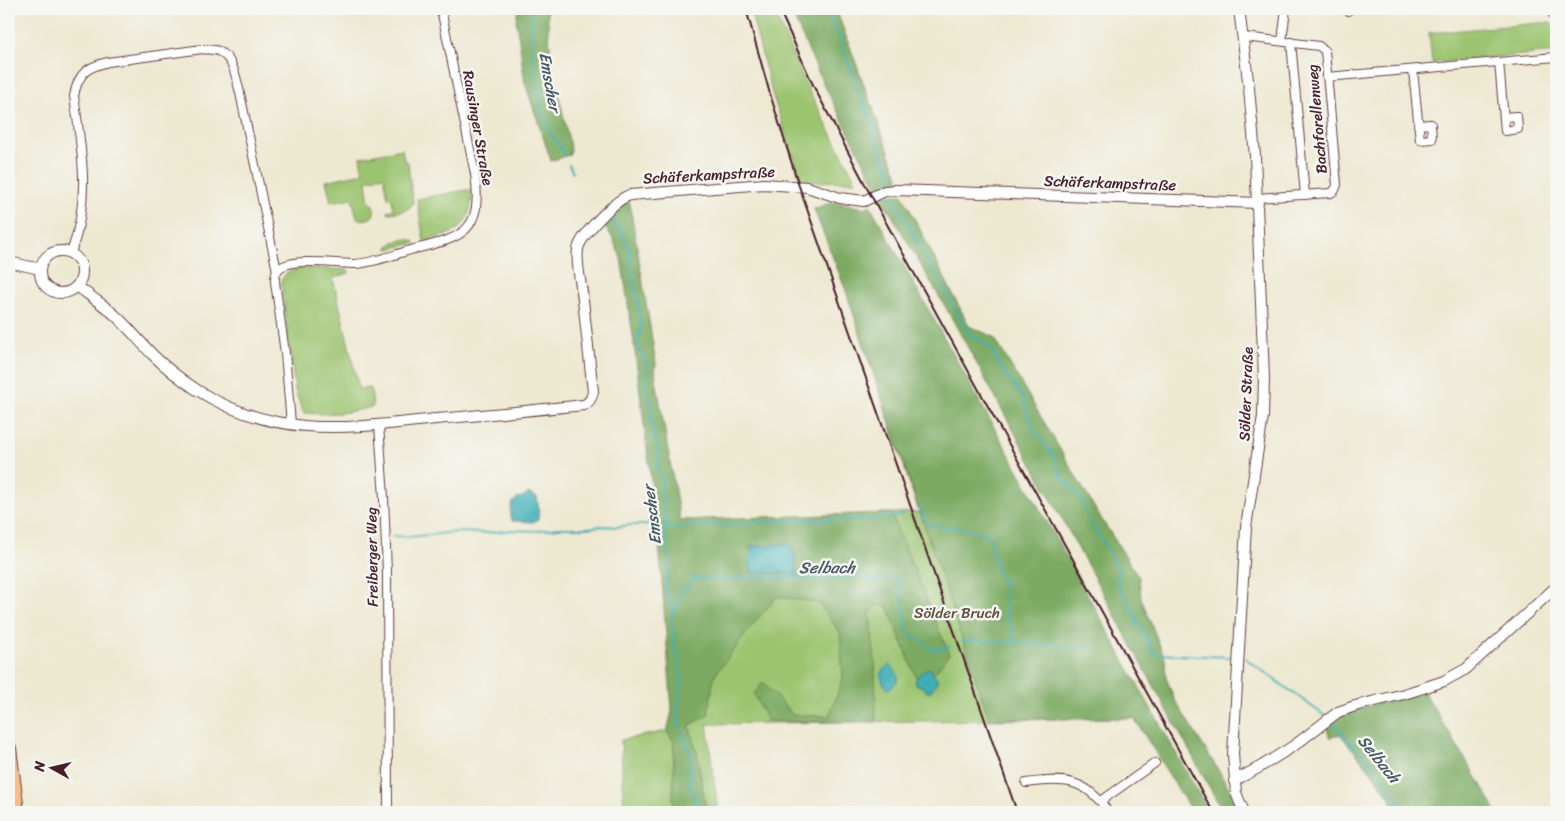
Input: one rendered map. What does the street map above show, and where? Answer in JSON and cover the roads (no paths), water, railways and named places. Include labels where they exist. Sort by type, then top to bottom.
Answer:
[{"type":"highway","points":[[9,748],[17,812]]},
{"type":"street","name":"Rausinger Straße","points":[[277,271],[296,263],[355,264],[372,261],[452,240],[462,234],[469,225],[476,207],[476,179],[441,9]]},
{"type":"street","name":"Sölder Straße","points":[[1239,9],[1250,88],[1257,201],[1264,377],[1263,416],[1246,527],[1234,754],[1236,793],[1244,812]]},
{"type":"street","points":[[1282,41],[1286,9]]},
{"type":"street","points":[[1550,9],[1556,20]]},
{"type":"street","name":"Bachforellenweg","points":[[1244,37],[1319,46],[1325,50],[1337,185],[1334,191],[1331,192],[1257,201]]},
{"type":"street","name":"Bachforellenweg","points":[[1291,42],[1305,195]]},
{"type":"street","points":[[71,254],[82,211],[84,184],[84,168],[74,96],[75,88],[81,76],[94,65],[202,49],[216,50],[228,57],[233,67],[241,98],[277,271],[274,282],[291,424]]},
{"type":"street","points":[[1327,77],[1556,57]]},
{"type":"street","points":[[1499,62],[1504,117]]},
{"type":"street","points":[[1413,70],[1418,125]]},
{"type":"street","name":"Schäferkampstraße","points":[[379,425],[584,405],[589,402],[593,396],[593,391],[578,250],[584,238],[610,208],[619,200],[630,195],[764,184],[807,187],[840,198],[864,201],[885,191],[896,190],[1257,201]]},
{"type":"street","points":[[64,251],[71,254],[80,263],[82,270],[80,281],[77,286],[66,293],[52,292],[42,282],[40,269],[42,263],[51,254],[64,251]]},
{"type":"street","points":[[9,262],[40,269]]},
{"type":"street","points":[[77,286],[115,315],[153,355],[197,390],[213,399],[273,421],[291,424],[329,428],[379,425]]},
{"type":"street","name":"Freiberger Weg","points":[[379,425],[386,543],[388,812]]},
{"type":"street","points":[[1234,781],[1254,771],[1295,745],[1338,712],[1444,681],[1466,669],[1556,587]]},
{"type":"street","points":[[1101,801],[1155,763]]},
{"type":"street","points":[[1026,783],[1056,780],[1086,788],[1101,801],[1108,812]]},
{"type":"water","points":[[528,493],[537,497],[538,520],[534,522],[512,521],[511,510],[513,503]]},
{"type":"water","points":[[788,544],[792,546],[798,577],[785,574],[759,574],[751,572],[751,546]]},
{"type":"water","points":[[889,664],[898,679],[893,686],[887,689],[881,674]]},
{"type":"water","points":[[926,669],[931,669],[934,676],[938,678],[932,690],[928,693],[915,682],[917,677]]},
{"type":"waterway","name":"Emscher","points":[[533,9],[531,27],[532,50],[541,109],[549,130],[565,155]]},
{"type":"waterway","points":[[829,9],[832,25],[840,38],[845,56],[854,74],[859,94],[874,124],[878,145],[890,171],[891,186]]},
{"type":"waterway","name":"Emscher","points":[[569,165],[573,173]]},
{"type":"waterway","points":[[891,194],[969,334],[990,347],[1000,367],[1022,396],[1032,426],[1054,457],[1061,476],[1082,500],[1089,520],[1116,563],[1118,585],[1136,617],[1135,625]]},
{"type":"waterway","name":"Emscher","points":[[610,218],[621,231],[628,247],[638,303],[641,329],[638,340],[639,349],[647,370],[645,388],[652,405],[651,424],[659,452],[657,467],[662,480],[663,512],[667,519],[665,539],[670,561],[665,588],[672,608],[673,648],[677,653],[682,679],[677,711],[679,724],[691,754],[690,786],[700,812]]},
{"type":"waterway","points":[[917,509],[922,510],[925,521],[930,525],[968,529],[989,536],[997,569],[1004,584],[1007,617],[1016,643]]},
{"type":"waterway","points":[[666,528],[789,521],[890,518],[903,514]]},
{"type":"waterway","points":[[658,523],[666,524]]},
{"type":"waterway","points":[[393,536],[409,537],[455,532],[536,531],[558,528],[619,527],[651,524]]},
{"type":"waterway","name":"Selbach","points":[[673,614],[681,595],[693,579],[696,578],[849,578],[858,576],[874,580],[900,578],[899,587],[906,629],[914,637],[934,650],[949,647]]},
{"type":"waterway","name":"Selbach","points":[[1134,626],[1140,625],[1155,654],[1232,657]]},
{"type":"waterway","name":"Selbach","points":[[963,642],[979,640],[1090,649],[1097,647]]},
{"type":"waterway","name":"Selbach","points":[[1245,658],[1325,716]]},
{"type":"waterway","name":"Selbach","points":[[1333,722],[1374,766],[1406,812]]},
{"type":"railway","points":[[746,9],[799,186],[1017,812]]},
{"type":"railway","points":[[779,9],[814,87],[868,190],[1213,812]]},
{"type":"park label","name":"Sölder Bruch","points":[[957,613]]}]
